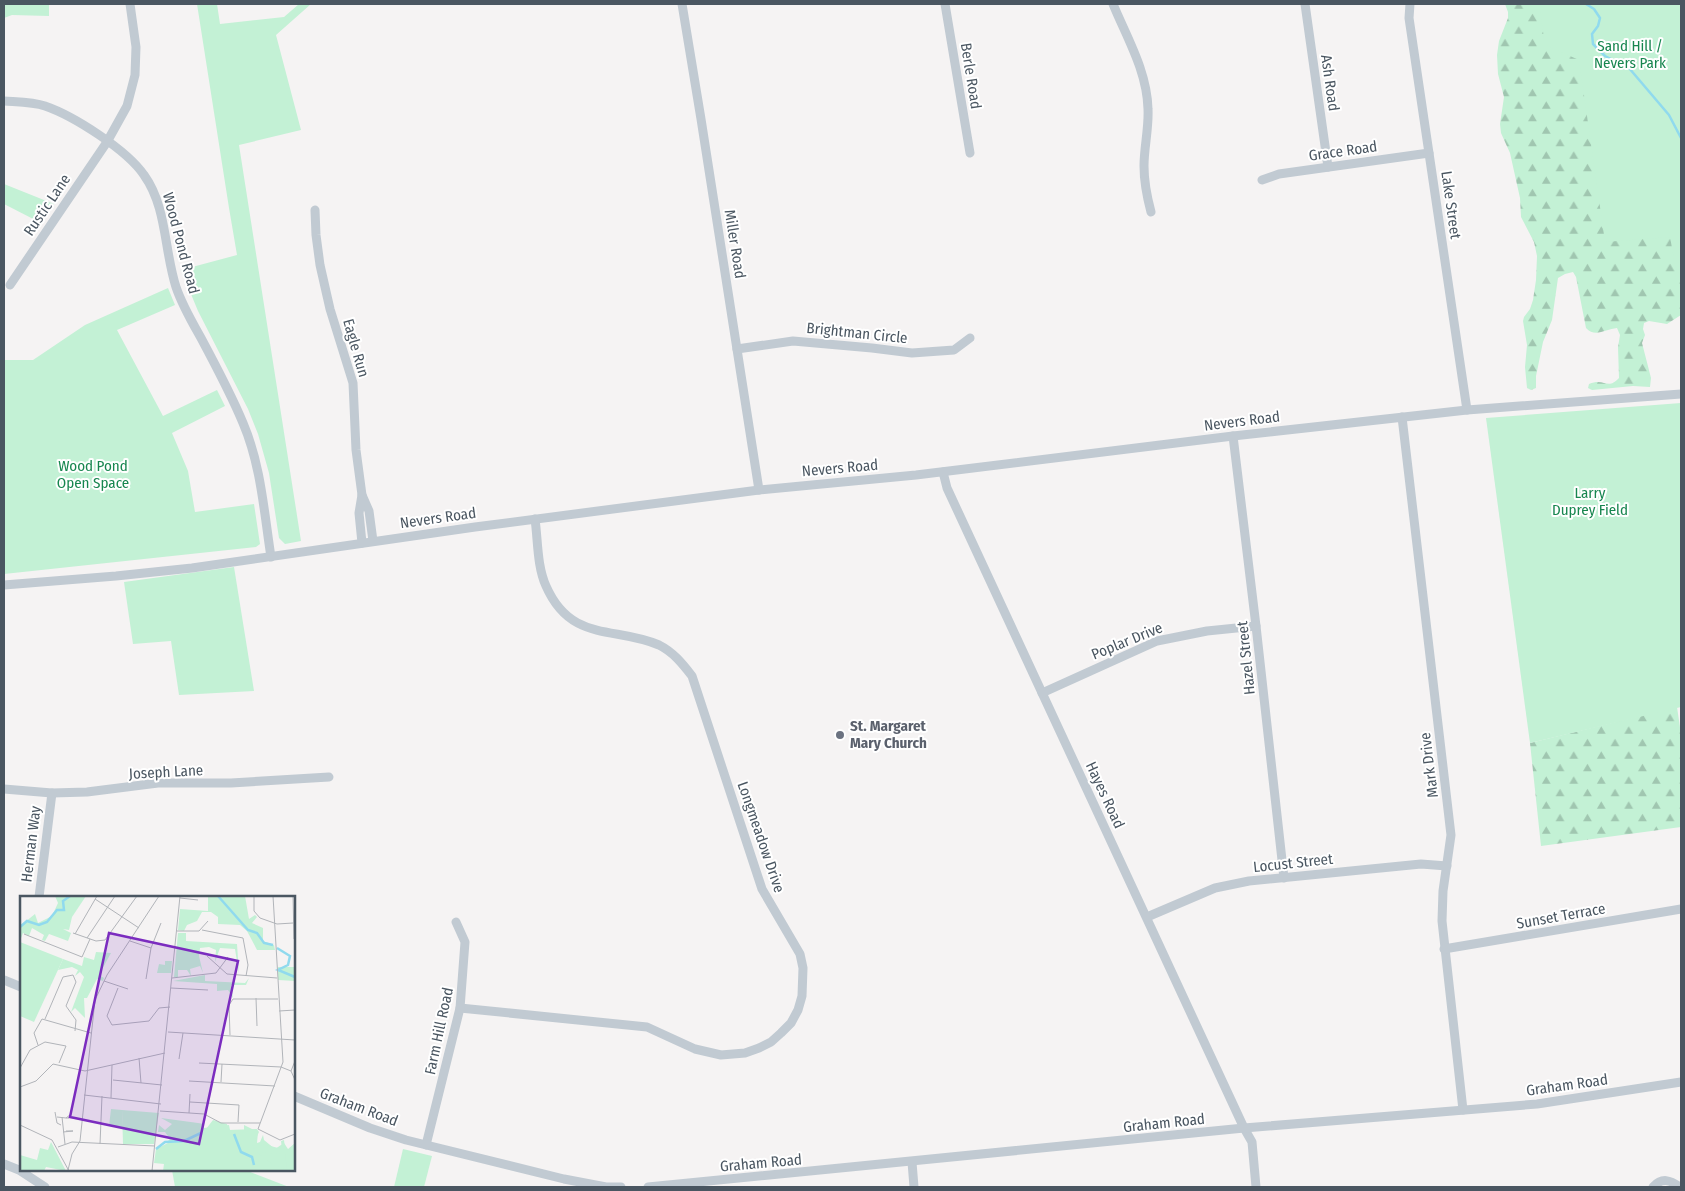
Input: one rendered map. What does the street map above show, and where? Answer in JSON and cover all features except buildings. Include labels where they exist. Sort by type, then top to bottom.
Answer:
[{"type":"street","points":[[107,142],[127,106],[135,75],[136,47],[130,4]]},
{"type":"street","name":"Miller Road","points":[[682,4],[759,490]]},
{"type":"street","name":"Berle Road","points":[[945,4],[970,153]]},
{"type":"street","points":[[1113,4],[1137,57],[1144,82],[1148,109],[1144,166],[1145,187],[1151,212]]},
{"type":"street","name":"Ash Road","points":[[1305,4],[1328,167]]},
{"type":"street","name":"Lake Street","points":[[1410,4],[1409,18],[1467,410]]},
{"type":"street","name":"Wood Pond Road","points":[[4,102],[44,106],[73,119],[126,155],[145,175],[154,192],[163,223],[168,258],[176,288],[188,316],[244,424],[253,452],[271,557]]},
{"type":"street","name":"Rustic Lane","points":[[10,285],[107,142]]},
{"type":"street","name":"Grace Road","points":[[1262,180],[1279,174],[1429,154]]},
{"type":"street","name":"Eagle Run","points":[[315,210],[316,235],[328,300],[353,383],[356,450],[362,495],[369,511],[373,541]]},
{"type":"street","name":"Brightman Circle","points":[[737,349],[793,341],[912,353],[954,350],[970,338]]},
{"type":"street","name":"Nevers Road","points":[[4,585],[116,576],[271,557],[373,541],[759,490],[943,472],[1233,436],[1467,410],[1681,394]]},
{"type":"street","name":"Mark Drive","points":[[1402,417],[1451,835],[1443,891],[1442,921],[1463,1110]]},
{"type":"street","name":"Hazel Street","points":[[1233,436],[1284,878]]},
{"type":"street","name":"Hayes Road","points":[[943,472],[947,488],[1252,1142],[1256,1187]]},
{"type":"street","name":"Eagle Run","points":[[362,495],[359,512],[362,543]]},
{"type":"street","name":"Longmeadow Drive","points":[[460,1008],[647,1027],[707,1053],[734,1055],[745,1054],[759,1048],[781,1033],[794,1016],[802,996],[803,968],[800,954],[762,889],[692,676],[682,662],[660,646],[646,640],[596,631],[585,627],[562,611],[546,586],[541,569],[535,519]]},
{"type":"street","name":"Poplar Drive","points":[[1042,693],[1157,641],[1207,631],[1256,626]]},
{"type":"street","name":"Joseph Lane","points":[[4,789],[52,793],[87,792],[158,783],[231,783],[329,777]]},
{"type":"street","name":"Herman Way","points":[[39,896],[52,793]]},
{"type":"street","name":"Locust Street","points":[[1147,917],[1215,888],[1249,881],[1421,864],[1447,866]]},
{"type":"street","name":"Sunset Terrace","points":[[1444,949],[1681,909]]},
{"type":"street","name":"Farm Hill Road","points":[[426,1145],[460,1008],[465,942],[456,922]]},
{"type":"street","points":[[4,980],[20,987]]},
{"type":"street","name":"Graham Road","points":[[648,1187],[1244,1128],[1536,1104],[1681,1082]]},
{"type":"street","name":"Graham Road","points":[[295,1096],[370,1128],[426,1145],[564,1179],[606,1187],[620,1187]]},
{"type":"street","points":[[912,1162],[914,1187]]},
{"type":"street","points":[[4,1164],[20,1171]]},
{"type":"street","points":[[21,1171],[45,1187]]},
{"type":"street","points":[[1653,1187],[1658,1182],[1666,1180],[1680,1187]]},
{"type":"green space","points":[[4,4],[49,4],[49,16],[12,15],[4,18]]},
{"type":"green space","points":[[197,4],[217,4],[220,24],[284,17],[299,4],[311,4],[276,35],[301,130],[239,145],[301,541],[285,544],[279,538],[269,473],[258,434],[248,409],[198,311],[181,270],[237,255]]},
{"type":"green space","points":[[1505,4],[1681,4],[1681,315],[1667,324],[1649,321],[1644,323],[1645,335],[1642,343],[1651,378],[1650,387],[1633,386],[1592,390],[1588,388],[1589,384],[1594,382],[1608,384],[1615,382],[1619,378],[1618,347],[1620,335],[1617,328],[1597,333],[1586,328],[1576,277],[1573,272],[1558,278],[1552,320],[1543,342],[1536,376],[1536,388],[1531,390],[1527,388],[1525,367],[1527,345],[1523,321],[1533,300],[1537,256],[1534,242],[1521,217],[1520,198],[1510,153],[1501,133],[1500,124],[1504,97],[1498,74],[1497,55],[1499,41],[1508,18]]},
{"type":"green space","name":"Sand Hill / Nevers Park","points":[[1539,4],[1681,4],[1681,269],[1676,270],[1670,237],[1605,242],[1579,60],[1545,45]]},
{"type":"green space","points":[[4,184],[54,204],[41,223],[4,204]]},
{"type":"green space","name":"Wood Pond Open Space","points":[[168,288],[175,305],[117,330],[163,416],[217,390],[225,406],[172,433],[188,471],[195,512],[254,504],[260,544],[256,547],[4,574],[4,360],[33,360],[85,325]]},
{"type":"green space","name":"Larry Duprey Field","points":[[1681,403],[1681,707],[1530,743],[1486,418]]},
{"type":"green space","points":[[234,567],[254,691],[179,695],[171,641],[133,644],[124,582]]},
{"type":"green space","points":[[1677,707],[1681,734],[1681,827],[1541,846],[1530,743]]},
{"type":"green space","points":[[403,1149],[432,1156],[424,1187],[394,1187]]},
{"type":"green space","points":[[172,1171],[248,1171],[289,1187],[175,1187]]},
{"type":"waterway","points":[[1586,4],[1594,9],[1600,18],[1598,26],[1592,34],[1593,44],[1605,56],[1629,68],[1669,115],[1681,138]]},
{"type":"place","name":"St. Margaret Mary Church","points":[[840,735]]}]
